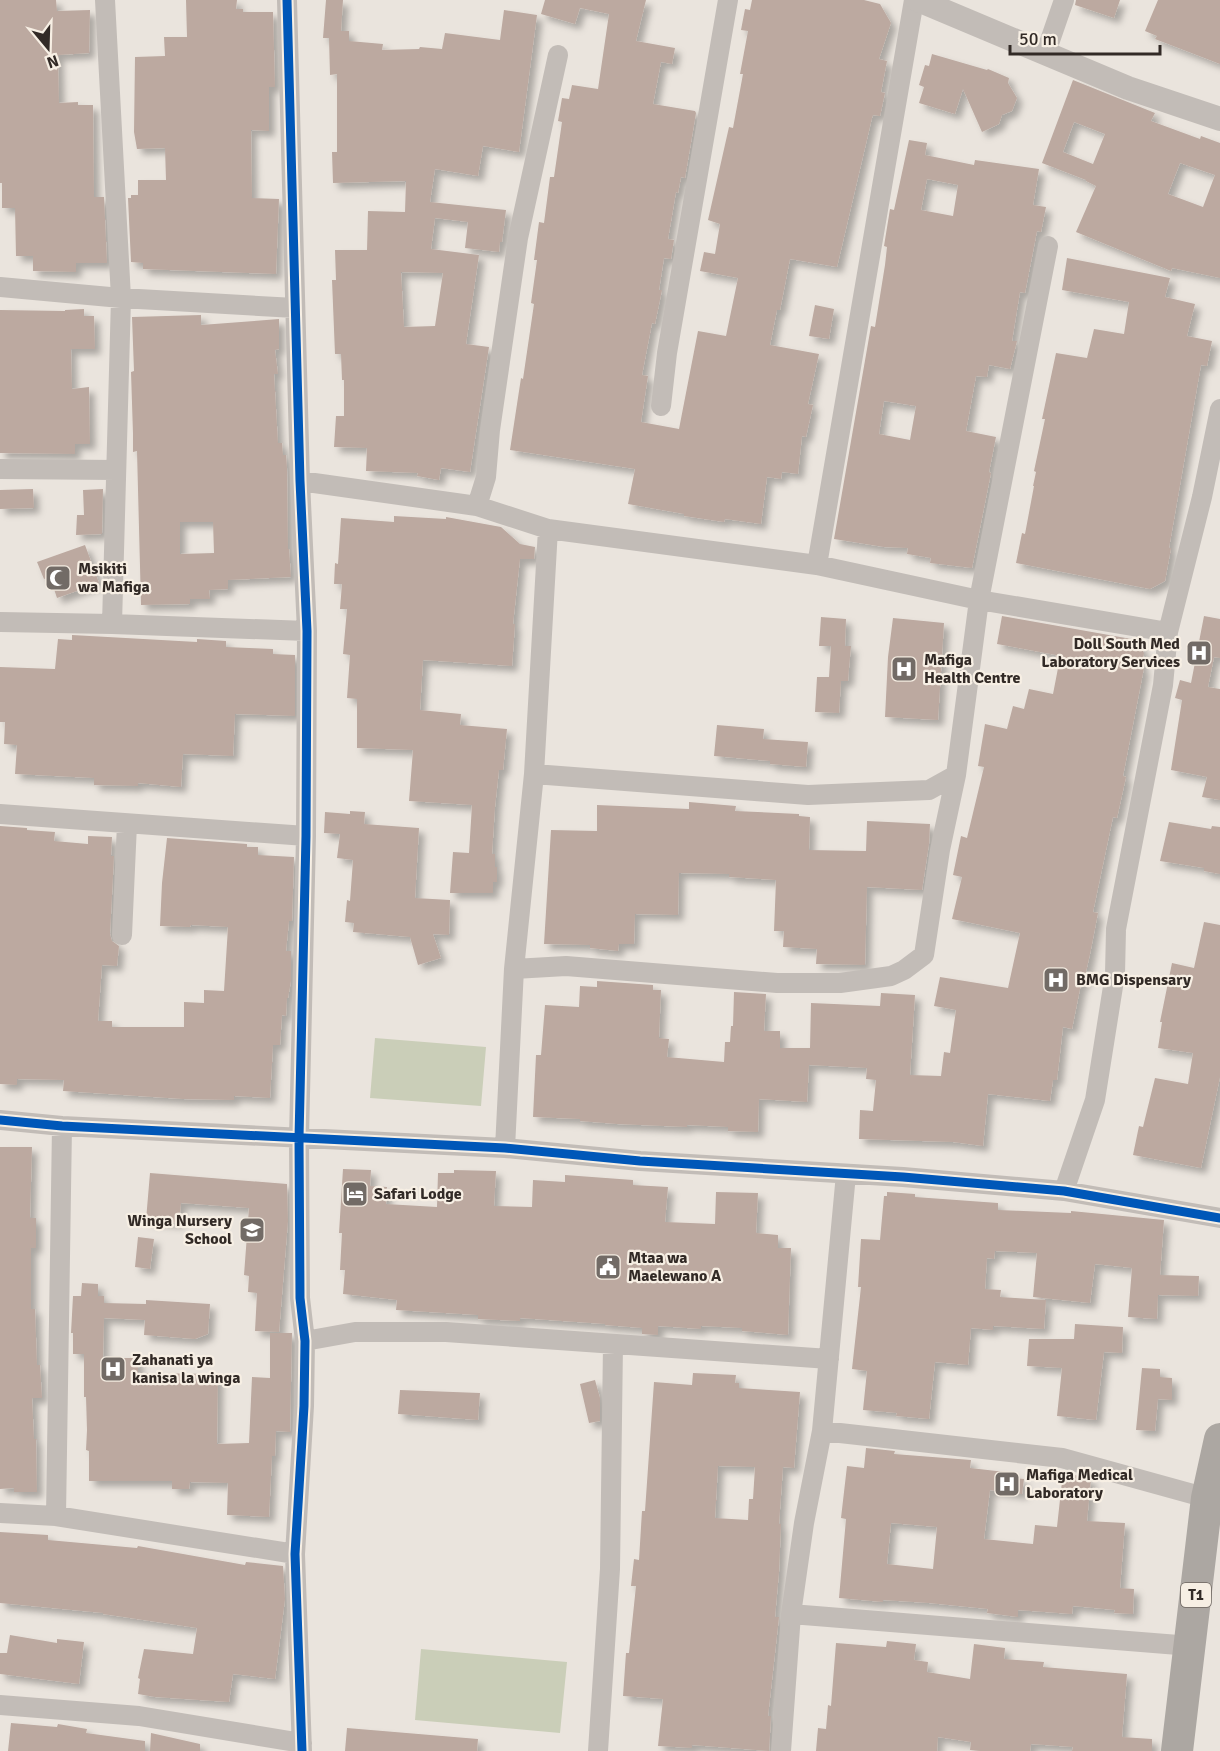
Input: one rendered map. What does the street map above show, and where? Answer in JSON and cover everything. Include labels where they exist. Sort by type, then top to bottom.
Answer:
[{"type":"highway","name":"T1","points":[[1177,1751],[1207,1498],[1220,1439]]},
{"type":"street","points":[[105,0],[121,297],[112,624]]},
{"type":"street","points":[[0,1705],[139,1716],[302,1747],[295,1554],[304,1406],[304,1341],[300,1298],[299,1138],[306,836],[307,631],[300,480],[287,0]]},
{"type":"street","points":[[661,406],[667,352],[728,0]]},
{"type":"street","points":[[817,565],[916,0],[1046,52],[1128,88],[1220,119]]},
{"type":"street","points":[[1046,52],[1064,0]]},
{"type":"street","points":[[477,507],[486,477],[490,430],[518,238],[558,56]]},
{"type":"street","points":[[514,969],[566,966],[777,983],[840,983],[891,976],[904,970],[924,955],[940,850],[956,775],[979,600],[1048,246]]},
{"type":"street","points":[[0,287],[295,308]]},
{"type":"street","points":[[1064,1191],[1095,1100],[1115,974],[1116,929],[1162,685],[1168,632],[1202,497],[1220,409]]},
{"type":"street","points":[[0,469],[116,470]]},
{"type":"street","points":[[300,480],[477,507],[548,529],[817,565],[979,600],[1168,632]]},
{"type":"street","points":[[505,1148],[514,969],[534,774],[548,529]]},
{"type":"street","points":[[0,622],[307,631]]},
{"type":"street","points":[[534,774],[808,795],[929,790],[956,775]]},
{"type":"street","points":[[0,814],[306,836]]},
{"type":"street","points":[[122,935],[127,824]]},
{"type":"street","points":[[0,1120],[62,1126],[505,1148],[640,1161],[1064,1191],[1220,1218]]},
{"type":"street","points":[[56,1516],[62,1126]]},
{"type":"street","points":[[781,1751],[790,1614],[804,1523],[822,1431],[846,1174]]},
{"type":"street","points":[[304,1341],[355,1332],[446,1332],[829,1359]]},
{"type":"street","points":[[598,1751],[610,1569],[613,1344]]},
{"type":"street","points":[[822,1431],[1062,1458],[1207,1498]]},
{"type":"street","points":[[0,1513],[56,1516],[295,1554]]},
{"type":"street","points":[[790,1614],[1191,1646]]},
{"type":"green space","points":[[375,1038],[486,1047],[481,1106],[370,1098]]},
{"type":"green space","points":[[421,1649],[567,1662],[560,1733],[415,1720]]},
{"type":"building","points":[[0,0],[56,0],[57,11],[90,10],[89,53],[58,55],[59,103],[78,102],[78,105],[93,105],[94,197],[104,197],[107,263],[76,263],[76,272],[33,271],[33,256],[16,256],[15,208],[2,208],[2,183],[0,183]]},
{"type":"building","points":[[186,0],[237,0],[236,9],[243,9],[243,12],[273,12],[275,87],[269,87],[269,131],[251,130],[252,198],[279,199],[276,274],[143,269],[143,263],[131,262],[128,198],[131,198],[131,195],[138,195],[138,180],[166,180],[165,148],[137,149],[134,132],[135,57],[165,56],[164,37],[187,37]]},
{"type":"building","points":[[326,0],[343,0],[341,31],[349,31],[349,41],[383,44],[382,50],[419,49],[420,47],[442,49],[445,33],[500,40],[504,10],[537,15],[519,152],[483,146],[478,176],[435,169],[430,202],[506,210],[499,252],[465,248],[468,222],[435,218],[431,249],[479,255],[466,344],[489,347],[470,472],[441,468],[439,480],[417,476],[418,473],[366,471],[367,448],[334,447],[336,416],[344,416],[341,354],[335,354],[332,280],[336,280],[335,250],[367,250],[368,211],[405,212],[406,181],[333,183],[332,152],[337,152],[337,74],[330,75],[329,38],[323,38]],"holes":[[[401,272],[443,273],[435,326],[404,327]]]},
{"type":"building","points":[[545,0],[646,0],[636,41],[675,48],[672,64],[661,62],[653,104],[696,113],[685,178],[681,177],[678,193],[676,192],[668,239],[674,240],[671,259],[664,258],[659,290],[662,290],[655,324],[652,323],[642,375],[648,376],[641,422],[679,429],[698,331],[726,336],[738,278],[700,271],[704,252],[715,254],[720,224],[708,220],[729,127],[733,128],[743,74],[740,74],[748,31],[741,30],[745,9],[750,10],[752,0],[864,0],[880,4],[891,23],[879,59],[887,61],[881,92],[885,93],[880,116],[873,115],[872,118],[837,267],[790,259],[780,310],[777,310],[770,345],[819,354],[808,404],[813,405],[806,437],[802,436],[798,474],[782,472],[781,479],[767,477],[761,524],[725,519],[724,522],[684,516],[684,514],[628,504],[635,469],[510,450],[534,304],[531,303],[539,222],[544,223],[550,177],[554,177],[562,122],[558,121],[562,98],[569,99],[572,85],[598,89],[609,14],[580,8],[575,24],[541,14]]},
{"type":"building","points":[[1076,0],[1120,0],[1114,18],[1075,5]]},
{"type":"building","points":[[1158,0],[1220,0],[1220,64],[1155,39],[1157,36],[1145,31]]},
{"type":"building","points":[[932,54],[988,69],[1009,78],[1008,83],[1017,98],[1012,111],[1002,115],[999,124],[982,132],[963,89],[955,114],[919,103],[924,87],[919,85],[925,65],[929,66]]},
{"type":"building","points":[[1073,80],[1155,113],[1151,121],[1200,139],[1201,136],[1220,143],[1220,278],[1172,268],[1171,271],[1076,232],[1096,186],[1042,163]],"holes":[[[1074,122],[1105,134],[1093,164],[1063,152]],[[1180,163],[1215,175],[1203,207],[1168,194]]]},
{"type":"building","points":[[909,140],[927,143],[925,155],[974,165],[975,160],[1039,169],[1033,205],[1046,207],[1041,232],[1037,231],[1025,293],[1020,292],[1012,341],[1017,341],[1010,369],[989,365],[987,377],[976,376],[966,431],[996,437],[972,568],[930,563],[931,558],[907,554],[908,548],[884,547],[834,539],[871,326],[875,327],[885,265],[887,247],[884,246],[890,209],[894,210]],"holes":[[[927,179],[958,185],[953,216],[921,210]],[[884,401],[916,406],[910,440],[879,434]]]},
{"type":"building","points":[[1067,258],[1170,278],[1165,297],[1195,304],[1187,336],[1212,341],[1207,366],[1201,365],[1165,581],[1150,589],[1016,563],[1022,533],[1025,534],[1036,472],[1034,471],[1045,419],[1042,419],[1056,353],[1087,358],[1094,329],[1124,334],[1129,302],[1062,290]]},
{"type":"building","points":[[815,305],[834,309],[829,339],[809,336]]},
{"type":"building","points":[[84,309],[84,316],[94,316],[95,349],[71,349],[72,389],[89,387],[90,444],[75,444],[75,454],[0,453],[0,310]]},
{"type":"building","points":[[201,315],[201,325],[279,319],[279,349],[275,350],[278,374],[274,374],[278,443],[282,443],[283,455],[286,455],[288,549],[291,577],[228,580],[228,589],[209,590],[210,599],[190,599],[190,604],[141,605],[137,451],[133,452],[132,317]],"holes":[[[180,522],[213,522],[214,553],[180,554]]]},
{"type":"building","points":[[33,489],[34,508],[0,509],[0,490]]},
{"type":"building","points":[[103,489],[102,534],[76,535],[77,515],[84,515],[83,490]]},
{"type":"building","points":[[394,516],[446,519],[446,517],[501,527],[520,544],[535,547],[534,559],[520,559],[513,624],[515,624],[512,666],[423,660],[420,710],[461,714],[460,725],[507,729],[503,770],[499,770],[495,807],[492,854],[495,854],[497,882],[493,882],[493,893],[450,893],[453,852],[469,853],[472,805],[409,801],[413,750],[357,748],[357,699],[347,698],[350,655],[343,654],[347,609],[340,609],[342,584],[334,584],[335,563],[338,564],[341,518],[394,522]]},
{"type":"building","points":[[85,545],[99,583],[57,598],[50,577],[44,579],[37,562]]},
{"type":"building","points":[[1002,616],[1137,640],[1144,653],[1141,667],[1144,668],[1123,776],[1126,777],[1117,818],[1113,817],[1093,912],[1098,913],[1090,954],[1072,1029],[1063,1027],[1057,1080],[1053,1080],[1050,1101],[988,1094],[983,1146],[953,1142],[859,1139],[860,1110],[873,1111],[876,1080],[866,1079],[867,1068],[809,1065],[807,1102],[759,1099],[758,1132],[728,1131],[728,1127],[617,1124],[580,1121],[580,1119],[533,1117],[536,1055],[541,1055],[545,1005],[579,1007],[580,986],[597,987],[597,981],[653,985],[653,990],[661,990],[659,1038],[669,1039],[667,1057],[724,1062],[725,1042],[730,1042],[731,1026],[733,1026],[734,992],[766,994],[764,1031],[780,1031],[780,1048],[810,1048],[811,1003],[880,1006],[881,993],[915,995],[910,1075],[941,1076],[944,1052],[950,1053],[956,1010],[934,1006],[940,977],[1008,988],[1020,933],[952,919],[962,877],[953,875],[961,836],[967,838],[984,767],[978,766],[985,724],[1007,729],[1013,706],[1024,709],[1029,689],[1053,694],[1059,663],[1055,662],[1056,655],[997,644]]},
{"type":"building","points":[[1204,616],[1220,619],[1220,658],[1214,657],[1208,687],[1220,689],[1220,800],[1202,797],[1207,777],[1171,770],[1182,700],[1175,698],[1180,680],[1191,683]]},
{"type":"building","points":[[821,617],[846,619],[845,646],[851,646],[848,681],[841,681],[839,713],[815,712],[817,677],[829,677],[831,646],[819,646]]},
{"type":"building","name":"Mafiga Health Centre","points":[[893,618],[944,623],[938,720],[885,717],[888,657]]},
{"type":"building","points":[[72,635],[197,642],[197,639],[226,641],[226,647],[273,649],[273,654],[295,655],[295,716],[235,714],[233,756],[183,754],[181,787],[138,783],[138,786],[94,785],[94,778],[15,774],[17,745],[4,744],[5,722],[0,722],[0,667],[55,669],[58,639],[72,640]]},
{"type":"building","points":[[717,725],[764,729],[763,739],[808,742],[806,767],[714,756]]},
{"type":"building","points":[[689,802],[736,806],[735,811],[799,814],[799,816],[810,817],[809,850],[866,851],[867,821],[930,824],[922,890],[867,887],[865,965],[816,964],[817,949],[783,947],[784,931],[774,931],[776,880],[729,877],[729,874],[679,873],[678,915],[635,914],[634,944],[619,944],[618,951],[590,948],[590,945],[544,944],[551,830],[597,831],[597,805],[689,809]]},
{"type":"building","points":[[350,811],[365,812],[364,824],[419,828],[415,898],[450,900],[449,935],[433,934],[441,958],[418,965],[410,937],[353,932],[354,923],[345,922],[347,900],[350,901],[353,860],[337,858],[340,834],[324,833],[325,812],[350,814]]},
{"type":"building","points":[[1169,822],[1211,829],[1212,826],[1220,827],[1220,874],[1204,871],[1204,868],[1160,861]]},
{"type":"building","points":[[0,826],[55,832],[54,841],[88,844],[88,836],[112,837],[111,856],[114,856],[110,934],[112,941],[119,946],[117,966],[102,965],[98,1021],[112,1021],[112,1027],[184,1027],[184,1002],[204,1003],[204,990],[224,991],[228,927],[160,926],[167,838],[247,844],[247,847],[258,847],[258,855],[294,857],[292,921],[289,921],[286,951],[291,951],[291,981],[286,1016],[282,1015],[280,1045],[273,1045],[270,1098],[234,1096],[234,1100],[183,1099],[63,1091],[64,1080],[17,1079],[17,1085],[0,1084]]},
{"type":"building","points":[[1204,922],[1220,925],[1220,1077],[1201,1168],[1133,1155],[1139,1126],[1143,1127],[1155,1078],[1188,1084],[1193,1053],[1158,1048],[1162,1022],[1160,1022],[1172,963],[1194,968]]},
{"type":"building","points":[[0,1147],[32,1147],[30,1218],[36,1218],[36,1248],[31,1248],[31,1309],[35,1309],[37,1365],[40,1365],[42,1398],[32,1398],[34,1439],[36,1439],[37,1492],[14,1492],[14,1488],[0,1489]]},
{"type":"building","points":[[343,1169],[371,1170],[370,1186],[387,1187],[386,1204],[437,1207],[438,1173],[454,1173],[454,1170],[496,1171],[494,1206],[532,1207],[533,1180],[565,1182],[565,1175],[633,1180],[633,1185],[668,1187],[665,1222],[715,1224],[716,1192],[758,1193],[756,1233],[778,1235],[778,1248],[791,1248],[788,1335],[742,1331],[742,1328],[701,1326],[701,1329],[658,1326],[658,1335],[642,1334],[642,1328],[605,1324],[520,1318],[520,1321],[478,1319],[478,1315],[396,1310],[397,1300],[343,1294],[345,1270],[340,1270],[342,1233],[339,1233]]},
{"type":"building","points":[[150,1173],[287,1184],[288,1221],[279,1332],[255,1331],[257,1293],[248,1292],[249,1276],[244,1275],[249,1208],[181,1203],[179,1223],[146,1220]]},
{"type":"building","points":[[887,1192],[915,1194],[915,1197],[998,1203],[998,1210],[1071,1213],[1071,1211],[1164,1220],[1160,1275],[1199,1276],[1198,1296],[1158,1295],[1157,1319],[1128,1317],[1132,1268],[1095,1264],[1090,1303],[1033,1297],[1037,1253],[995,1251],[994,1259],[987,1258],[985,1289],[1001,1290],[1000,1297],[1046,1300],[1044,1329],[993,1326],[993,1330],[971,1328],[968,1365],[935,1362],[929,1419],[863,1410],[867,1371],[852,1369],[861,1287],[858,1287],[861,1239],[880,1240],[884,1196],[887,1196]]},
{"type":"building","points":[[138,1237],[154,1239],[150,1269],[135,1267]]},
{"type":"building","points":[[82,1283],[98,1284],[98,1296],[104,1296],[104,1303],[146,1304],[146,1300],[210,1304],[208,1334],[195,1339],[144,1335],[145,1320],[104,1318],[103,1358],[138,1358],[138,1373],[218,1374],[217,1444],[249,1443],[252,1377],[270,1378],[270,1333],[292,1333],[290,1432],[276,1431],[275,1456],[272,1456],[269,1517],[227,1515],[228,1483],[190,1482],[189,1489],[172,1489],[172,1481],[89,1481],[84,1354],[73,1354],[73,1333],[71,1333],[73,1296],[81,1296]]},
{"type":"building","points":[[1075,1324],[1123,1327],[1122,1353],[1104,1352],[1096,1420],[1057,1416],[1062,1368],[1027,1366],[1029,1339],[1074,1339]]},
{"type":"building","points":[[1142,1368],[1160,1369],[1160,1377],[1172,1378],[1172,1400],[1158,1399],[1155,1431],[1136,1430]]},
{"type":"building","points":[[693,1373],[736,1375],[735,1383],[739,1383],[739,1388],[800,1392],[794,1468],[783,1467],[775,1617],[779,1617],[768,1716],[771,1716],[769,1751],[692,1745],[692,1748],[658,1746],[663,1699],[623,1696],[626,1653],[629,1653],[636,1586],[631,1586],[634,1559],[639,1560],[642,1511],[645,1511],[654,1382],[692,1385]],"holes":[[[718,1466],[755,1467],[753,1499],[749,1499],[748,1520],[715,1518]]]},
{"type":"building","points":[[595,1380],[600,1398],[600,1421],[589,1423],[580,1384]]},
{"type":"building","points":[[400,1390],[480,1393],[478,1420],[398,1414]]},
{"type":"building","points":[[866,1448],[895,1451],[894,1454],[971,1460],[970,1468],[1014,1473],[1014,1478],[1024,1479],[1022,1494],[990,1490],[984,1539],[1033,1544],[1035,1525],[1057,1527],[1063,1472],[1091,1479],[1087,1521],[1125,1523],[1120,1588],[1134,1589],[1133,1614],[1073,1606],[1072,1614],[1018,1610],[1018,1617],[987,1613],[988,1609],[839,1598],[846,1519],[841,1518],[847,1466],[864,1468]],"holes":[[[891,1523],[937,1527],[933,1569],[887,1564]]]},
{"type":"building","points":[[0,1532],[48,1535],[48,1540],[137,1548],[138,1546],[245,1565],[246,1562],[283,1566],[285,1599],[275,1679],[233,1674],[229,1702],[138,1694],[140,1679],[138,1678],[144,1649],[193,1654],[197,1628],[103,1613],[0,1603]]},
{"type":"building","points":[[10,1635],[57,1643],[57,1639],[84,1642],[79,1684],[0,1674],[0,1653],[7,1653]]},
{"type":"building","points":[[887,1641],[916,1644],[914,1660],[928,1662],[927,1672],[970,1679],[974,1644],[1005,1648],[1004,1659],[1044,1662],[1043,1667],[1127,1674],[1122,1737],[1152,1739],[1152,1751],[1072,1751],[1073,1747],[1031,1744],[1030,1751],[981,1751],[970,1750],[971,1742],[938,1737],[937,1751],[816,1751],[818,1728],[826,1729],[828,1705],[831,1706],[836,1643],[886,1647]]},
{"type":"building","points":[[11,1723],[57,1727],[58,1724],[87,1729],[86,1733],[145,1741],[145,1751],[8,1751]]},
{"type":"building","points":[[347,1728],[478,1739],[477,1751],[345,1751]]},
{"type":"building","points":[[151,1733],[200,1744],[200,1751],[150,1751]]},
{"type":"cycle path","points":[[287,0],[300,481],[307,631],[306,836],[299,1138],[300,1298],[305,1341],[304,1406],[295,1554],[302,1751]]},
{"type":"cycle path","points":[[0,1120],[62,1126],[505,1148],[640,1161],[903,1177],[1064,1191],[1220,1218]]},
{"type":"place","name":"Msikiti wa Mafiga","points":[[58,578]]},
{"type":"place","name":"Doll South Med Laboratory Services","points":[[1199,653]]},
{"type":"place","name":"Mafiga Health Centre","points":[[904,669]]},
{"type":"place","name":"BMG Dispensary","points":[[1056,980]]},
{"type":"place","name":"Safari Lodge","points":[[355,1194]]},
{"type":"place","name":"Winga Nursery School","points":[[252,1230]]},
{"type":"place","name":"Mtaa wa Maelewano A","points":[[608,1267]]},
{"type":"place","name":"Zahanati ya kanisa la winga","points":[[113,1369]]},
{"type":"place","name":"Mafiga Medical Laboratory","points":[[1007,1484]]}]
